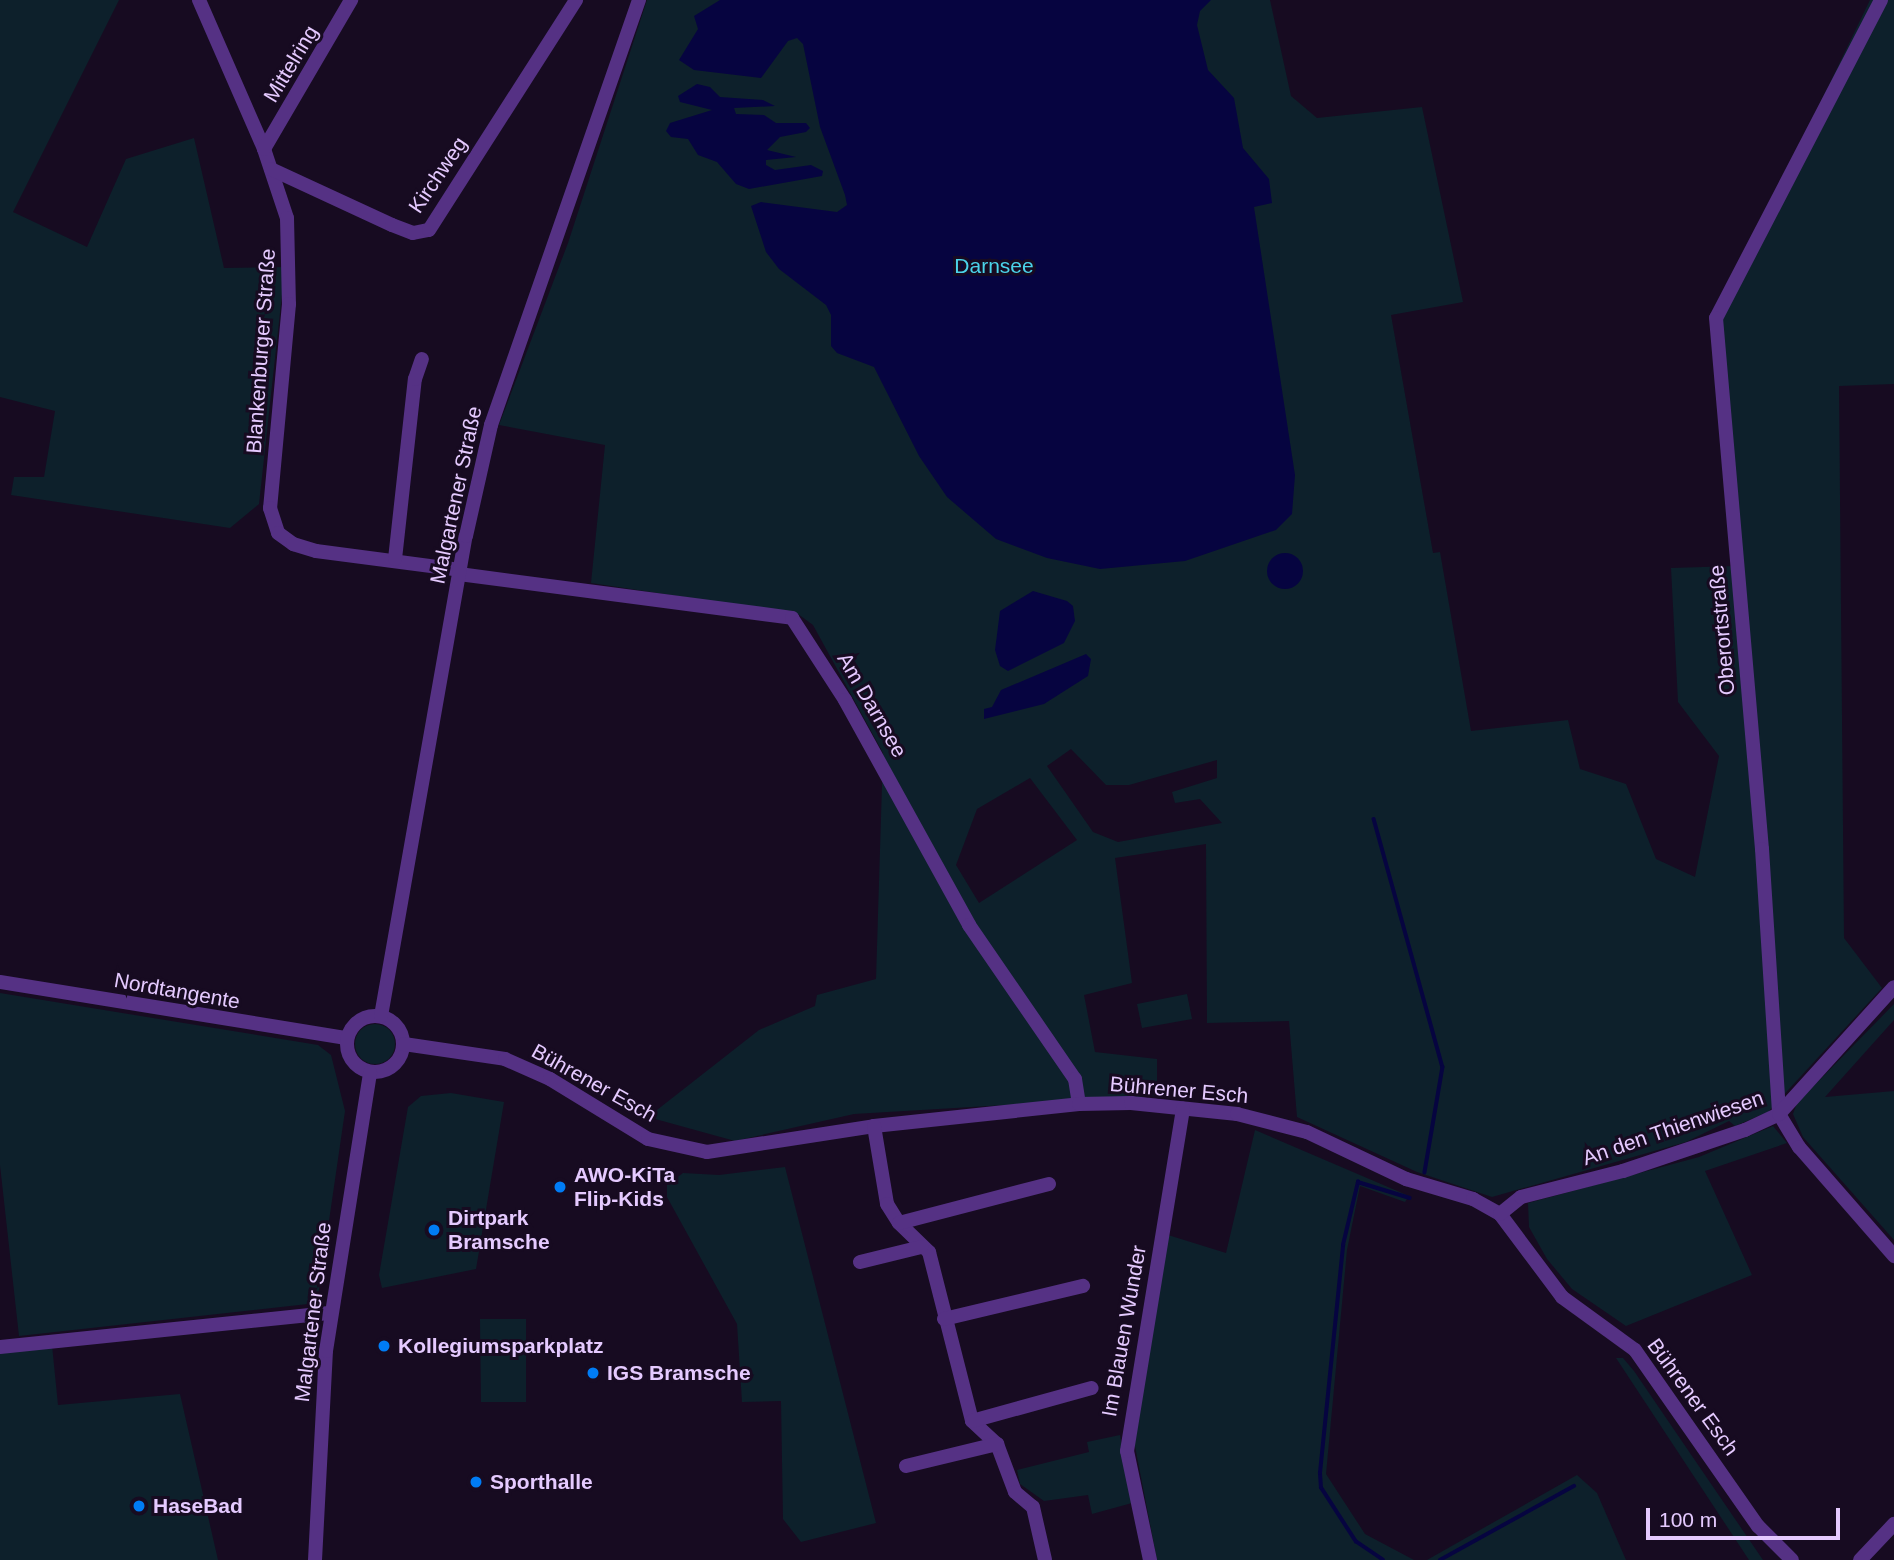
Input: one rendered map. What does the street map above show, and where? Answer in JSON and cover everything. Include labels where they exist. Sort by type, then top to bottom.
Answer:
[{"type":"street","name":"Blankenburger Straße","points":[[199,0],[264,149],[290,244],[270,508],[278,533],[293,544],[316,551],[396,559],[460,572]]},
{"type":"street","name":"Mittelring","points":[[264,149],[351,0]]},
{"type":"street","name":"Kirchweg","points":[[271,169],[402,229],[413,233],[429,230],[576,0]]},
{"type":"street","name":"Malgartener Straße","points":[[381,1016],[460,572],[508,368],[639,0]]},
{"type":"street","name":"Oberortstraße","points":[[1881,0],[1716,318],[1762,849],[1779,1115],[1799,1147],[1894,1256]]},
{"type":"street","points":[[396,559],[415,379],[422,359]]},
{"type":"street","name":"Am Darnsee","points":[[460,572],[792,618],[845,700],[969,925],[1074,1079],[1079,1104]]},
{"type":"street","name":"Nordtangente","points":[[0,982],[347,1038]]},
{"type":"street","name":"An den Thienwiesen","points":[[1500,1214],[1521,1197],[1623,1171],[1779,1115],[1894,987]]},
{"type":"street","points":[[381,1016],[397,1025],[404,1044],[394,1065],[370,1072],[352,1060],[347,1038],[356,1023],[381,1016]]},
{"type":"street","name":"Bührener Esch","points":[[404,1044],[505,1059],[550,1079],[626,1129],[678,1147],[738,1150],[874,1126],[1079,1104],[1183,1109],[1271,1121],[1307,1132],[1406,1179],[1473,1199],[1500,1214],[1562,1297],[1635,1350],[1758,1526],[1792,1560]]},
{"type":"street","name":"Malgartener Straße","points":[[315,1560],[331,1313],[370,1072]]},
{"type":"street","name":"Im Blauen Wunder","points":[[1150,1560],[1127,1451],[1183,1109]]},
{"type":"street","points":[[874,1126],[887,1203],[899,1223],[920,1247],[929,1252],[972,1421],[997,1444],[1015,1492],[1034,1507],[1045,1560]]},
{"type":"street","points":[[899,1223],[1049,1184]]},
{"type":"street","points":[[860,1262],[920,1247]]},
{"type":"street","points":[[944,1319],[1083,1286]]},
{"type":"street","points":[[7,1346],[331,1313]]},
{"type":"street","points":[[972,1421],[1092,1388]]},
{"type":"street","points":[[906,1466],[997,1444]]},
{"type":"street","points":[[1860,1560],[1894,1524]]},
{"type":"green space","points":[[0,0],[119,0],[13,212],[87,247],[126,159],[194,138],[224,268],[285,267],[259,504],[230,528],[11,495],[14,477],[44,477],[55,411],[0,397]]},
{"type":"green space","points":[[647,0],[1270,0],[1291,96],[1317,118],[1422,107],[1463,302],[1391,315],[1433,553],[1440,552],[1471,731],[1568,720],[1580,769],[1626,784],[1656,859],[1695,877],[1719,756],[1678,702],[1671,568],[1735,566],[1716,318],[1870,0],[1894,0],[1894,384],[1839,386],[1844,938],[1882,988],[1768,1112],[1735,1126],[1729,1121],[1686,1142],[1492,1197],[1417,1172],[1297,1117],[1289,1021],[1207,1023],[1206,844],[1115,858],[1132,983],[1084,995],[1095,1052],[1157,1059],[1157,1096],[854,1114],[735,1141],[648,1117],[759,1030],[815,1006],[817,995],[876,979],[883,753],[813,625],[798,614],[591,583],[605,445],[499,425],[568,243]],"holes":[[[1071,749],[1106,785],[1129,785],[1217,760],[1217,778],[1172,792],[1175,803],[1200,799],[1222,823],[1118,842],[1093,832],[1047,766]],[[1030,778],[1077,840],[979,903],[956,865],[977,809]]]},
{"type":"green space","points":[[0,993],[318,1045],[331,1055],[345,1111],[317,1303],[19,1336],[0,1165]]},
{"type":"green space","points":[[1187,994],[1192,1019],[1142,1028],[1137,1004]]},
{"type":"green space","points":[[1894,1004],[1894,1020],[1825,1097],[1894,1091],[1894,1240],[1803,1137],[1793,1114],[1797,1103]]},
{"type":"green space","points":[[375,1024],[383,1025],[389,1030],[394,1036],[394,1052],[389,1058],[383,1063],[375,1064],[367,1063],[361,1058],[356,1052],[355,1044],[356,1036],[361,1030],[367,1025]]},
{"type":"green space","name":"Dirtpark Bramsche","points":[[451,1093],[504,1102],[476,1269],[382,1288],[379,1275],[408,1107],[421,1096]]},
{"type":"green space","points":[[1773,1126],[1787,1143],[1705,1171],[1752,1275],[1626,1326],[1572,1289],[1547,1259],[1529,1227],[1528,1203],[1699,1157]]},
{"type":"green space","points":[[1255,1130],[1409,1196],[1405,1202],[1360,1186],[1347,1250],[1326,1474],[1365,1534],[1414,1560],[1157,1560],[1134,1441],[1168,1235],[1226,1253]]},
{"type":"green space","points":[[785,1167],[876,1523],[801,1542],[783,1519],[781,1401],[742,1402],[737,1324],[667,1197],[667,1185],[683,1173],[719,1175]]},
{"type":"green space","points":[[480,1319],[526,1319],[526,1402],[481,1402]]},
{"type":"green space","points":[[52,1345],[58,1405],[180,1394],[218,1560],[0,1560],[0,1351]]},
{"type":"green space","points":[[1616,1358],[1623,1358],[1634,1371],[1763,1560],[1749,1560]]},
{"type":"green space","points":[[1120,1435],[1132,1503],[1092,1514],[1088,1495],[1044,1501],[1020,1484],[1017,1470],[1089,1452],[1087,1442]]},
{"type":"green space","points":[[1577,1475],[1597,1493],[1626,1560],[1427,1560]]},
{"type":"shaded area","name":"Darnsee","points":[[720,0],[1211,0],[1200,11],[1197,25],[1208,70],[1234,98],[1243,148],[1269,179],[1272,203],[1254,207],[1295,475],[1292,514],[1276,530],[1185,561],[1100,569],[1047,558],[996,539],[947,497],[919,456],[874,367],[837,353],[831,346],[831,315],[826,305],[779,269],[766,252],[751,206],[761,202],[837,212],[847,205],[820,127],[803,44],[797,38],[788,41],[761,78],[694,70],[679,60],[698,29],[694,16]]},
{"type":"shaded area","points":[[697,84],[710,87],[720,97],[763,100],[775,106],[734,108],[736,114],[764,115],[776,123],[806,123],[810,128],[806,132],[780,137],[767,150],[796,157],[766,160],[766,165],[775,170],[811,165],[823,171],[822,176],[749,189],[736,184],[717,162],[698,155],[688,139],[671,137],[666,131],[670,123],[712,110],[680,102],[678,96]]},
{"type":"shaded area","points":[[1285,553],[1298,558],[1303,571],[1298,584],[1285,589],[1272,584],[1267,571],[1272,558]]},
{"type":"shaded area","points":[[1033,591],[1067,601],[1073,606],[1075,621],[1064,643],[1008,671],[1000,666],[995,650],[1000,611]]},
{"type":"shaded area","points":[[1086,654],[1091,659],[1088,676],[1044,704],[984,719],[984,709],[992,707],[1001,690]]},
{"type":"waterway","points":[[1374,819],[1443,1067],[1425,1172]]},
{"type":"waterway","points":[[1383,1560],[1356,1542],[1321,1488],[1320,1473],[1343,1245],[1358,1182],[1410,1198]]},
{"type":"waterway","points":[[1440,1560],[1574,1486]]},
{"type":"place","name":"AWO-KiTa Flip-Kids","points":[[560,1187]]},
{"type":"place","name":"Dirtpark Bramsche","points":[[434,1230]]},
{"type":"place","name":"Kollegiumsparkplatz","points":[[384,1346]]},
{"type":"place","name":"IGS Bramsche","points":[[593,1373]]},
{"type":"place","name":"Sporthalle","points":[[476,1482]]},
{"type":"place","name":"HaseBad","points":[[139,1506]]}]
